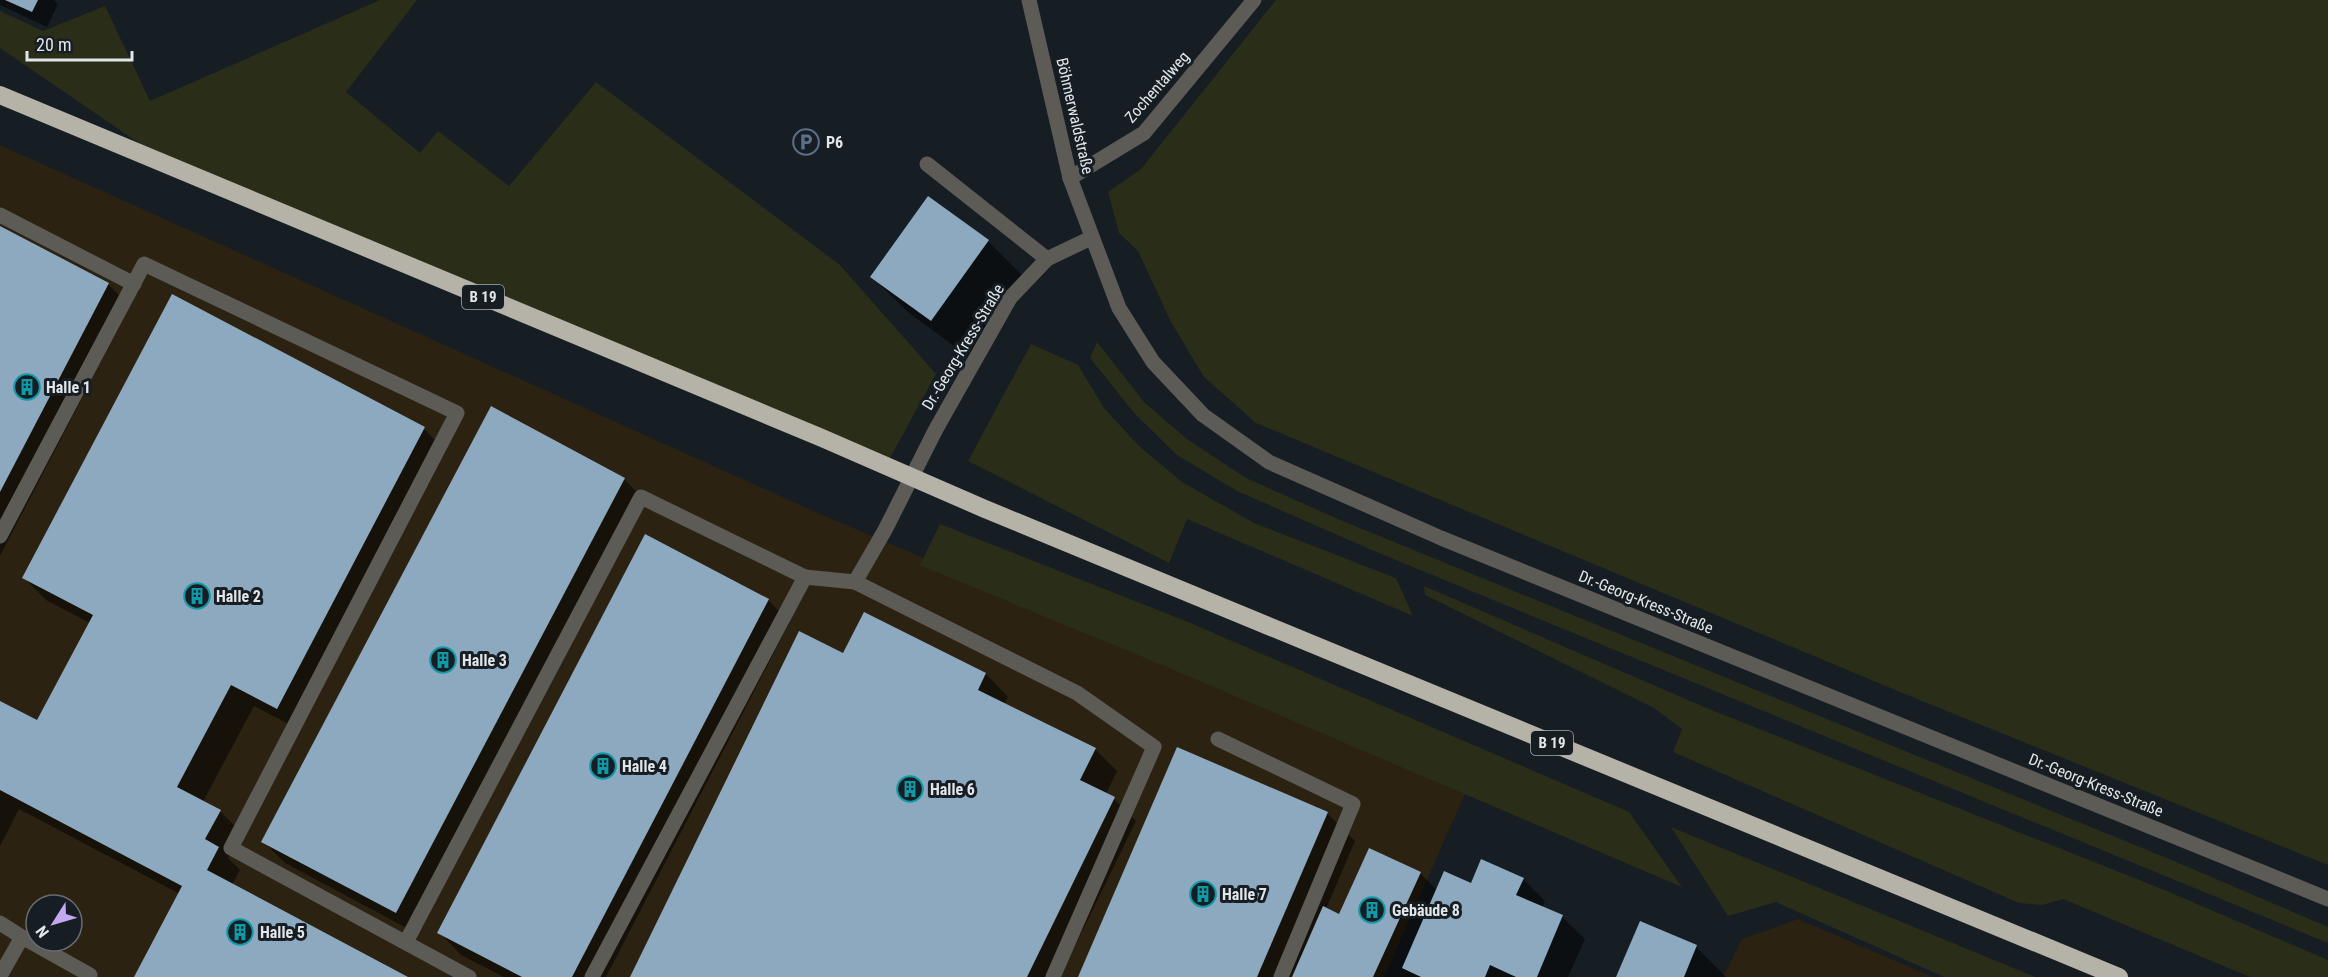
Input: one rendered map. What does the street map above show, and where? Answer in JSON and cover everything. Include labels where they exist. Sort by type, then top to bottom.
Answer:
[{"type":"highway","name":"B 19","points":[[0,94],[822,438],[985,509],[2119,977]]},
{"type":"street","name":"Böhmerwaldstraße","points":[[1029,0],[1070,178],[1091,238]]},
{"type":"street","name":"Zochentalweg","points":[[1070,178],[1144,133],[1254,0]]},
{"type":"street","points":[[927,164],[1047,259]]},
{"type":"street","points":[[0,215],[134,284]]},
{"type":"street","name":"Dr.-Georg-Kress-Straße","points":[[855,582],[885,530],[936,429],[1010,298],[1047,259],[1091,238],[1119,308],[1153,362],[1203,415],[1269,462],[1442,538],[2328,899]]},
{"type":"street","points":[[0,536],[144,264],[457,413],[231,848],[469,977]]},
{"type":"street","points":[[406,942],[641,497],[805,577],[855,582],[1077,693],[1154,747],[1053,977]]},
{"type":"street","points":[[592,977],[805,577]]},
{"type":"street","points":[[1218,739],[1353,804],[1281,977]]},
{"type":"street","points":[[0,923],[90,975]]},
{"type":"street","points":[[0,976],[22,937]]},
{"type":"shaded area","points":[[0,145],[818,513],[947,568],[1472,778],[1384,977],[0,977]]},
{"type":"shaded area","points":[[1798,919],[1933,977],[1723,977],[1742,939]]},
{"type":"green space","points":[[380,0],[417,0],[346,92],[420,153],[438,131],[509,186],[596,82],[840,265],[936,374],[890,458],[149,150],[0,48],[0,11],[43,31],[105,6],[150,101]]},
{"type":"green space","points":[[1276,0],[2328,0],[2328,865],[1917,699],[1256,423],[1204,377],[1171,322],[1138,251],[1119,233],[1108,192],[1141,169]]},
{"type":"green space","points":[[1097,342],[1144,402],[1187,439],[1246,478],[1338,519],[2174,861],[2328,927],[2328,943],[1374,551],[1237,491],[1177,455],[1135,414],[1090,358]]},
{"type":"green space","points":[[1031,344],[1078,365],[1104,408],[1140,447],[1182,482],[1254,523],[1396,578],[1413,616],[1187,519],[1169,563],[968,461]]},
{"type":"green space","points":[[940,524],[1188,622],[1629,812],[1682,887],[1167,667],[920,565]]},
{"type":"green space","points":[[1424,586],[1709,709],[2162,889],[2328,960],[2328,977],[2250,977],[2063,899],[2042,905],[2019,903],[1673,752],[1682,729],[1654,708],[1425,595]]},
{"type":"green space","points":[[1671,827],[2035,977],[1944,977],[1776,902],[1728,916]]},
{"type":"building","points":[[5,0],[38,0],[32,12]]},
{"type":"building","points":[[928,196],[989,240],[931,321],[870,277]]},
{"type":"building","name":"Halle 1","points":[[0,226],[109,283],[0,492]]},
{"type":"building","name":"Halle 2","points":[[172,294],[425,427],[277,709],[231,685],[177,787],[221,810],[205,839],[219,847],[207,870],[408,977],[134,977],[182,886],[0,790],[0,701],[37,720],[93,615],[22,578]]},
{"type":"building","name":"Halle 3","points":[[491,406],[625,478],[396,913],[261,842]]},
{"type":"building","name":"Halle 4","points":[[645,534],[769,599],[572,977],[522,977],[437,933]]},
{"type":"building","name":"Halle 6","points":[[864,612],[986,673],[978,690],[1096,748],[1080,780],[1115,797],[1027,977],[630,977],[799,631],[843,653]]},
{"type":"building","name":"Halle 7","points":[[1177,747],[1328,812],[1257,977],[1078,977]]},
{"type":"building","name":"Gebäude 8","points":[[1369,848],[1421,872],[1373,977],[1292,977],[1323,906],[1339,914]]},
{"type":"building","points":[[1481,859],[1524,878],[1516,895],[1563,915],[1537,977],[1516,977],[1490,965],[1485,977],[1421,977],[1402,968],[1444,871],[1471,883]]},
{"type":"building","points":[[1640,921],[1697,945],[1684,977],[1616,977]]},
{"type":"place","name":"P6","points":[[806,142]]},
{"type":"place","name":"Halle 1","points":[[27,387]]},
{"type":"place","name":"Halle 2","points":[[197,596]]},
{"type":"place","name":"Halle 3","points":[[443,660]]},
{"type":"place","name":"Halle 4","points":[[603,766]]},
{"type":"place","name":"Halle 6","points":[[910,789]]},
{"type":"place","name":"Halle 7","points":[[1203,894]]},
{"type":"place","name":"Gebäude 8","points":[[1372,910]]},
{"type":"place","name":"Halle 5","points":[[240,932]]}]
